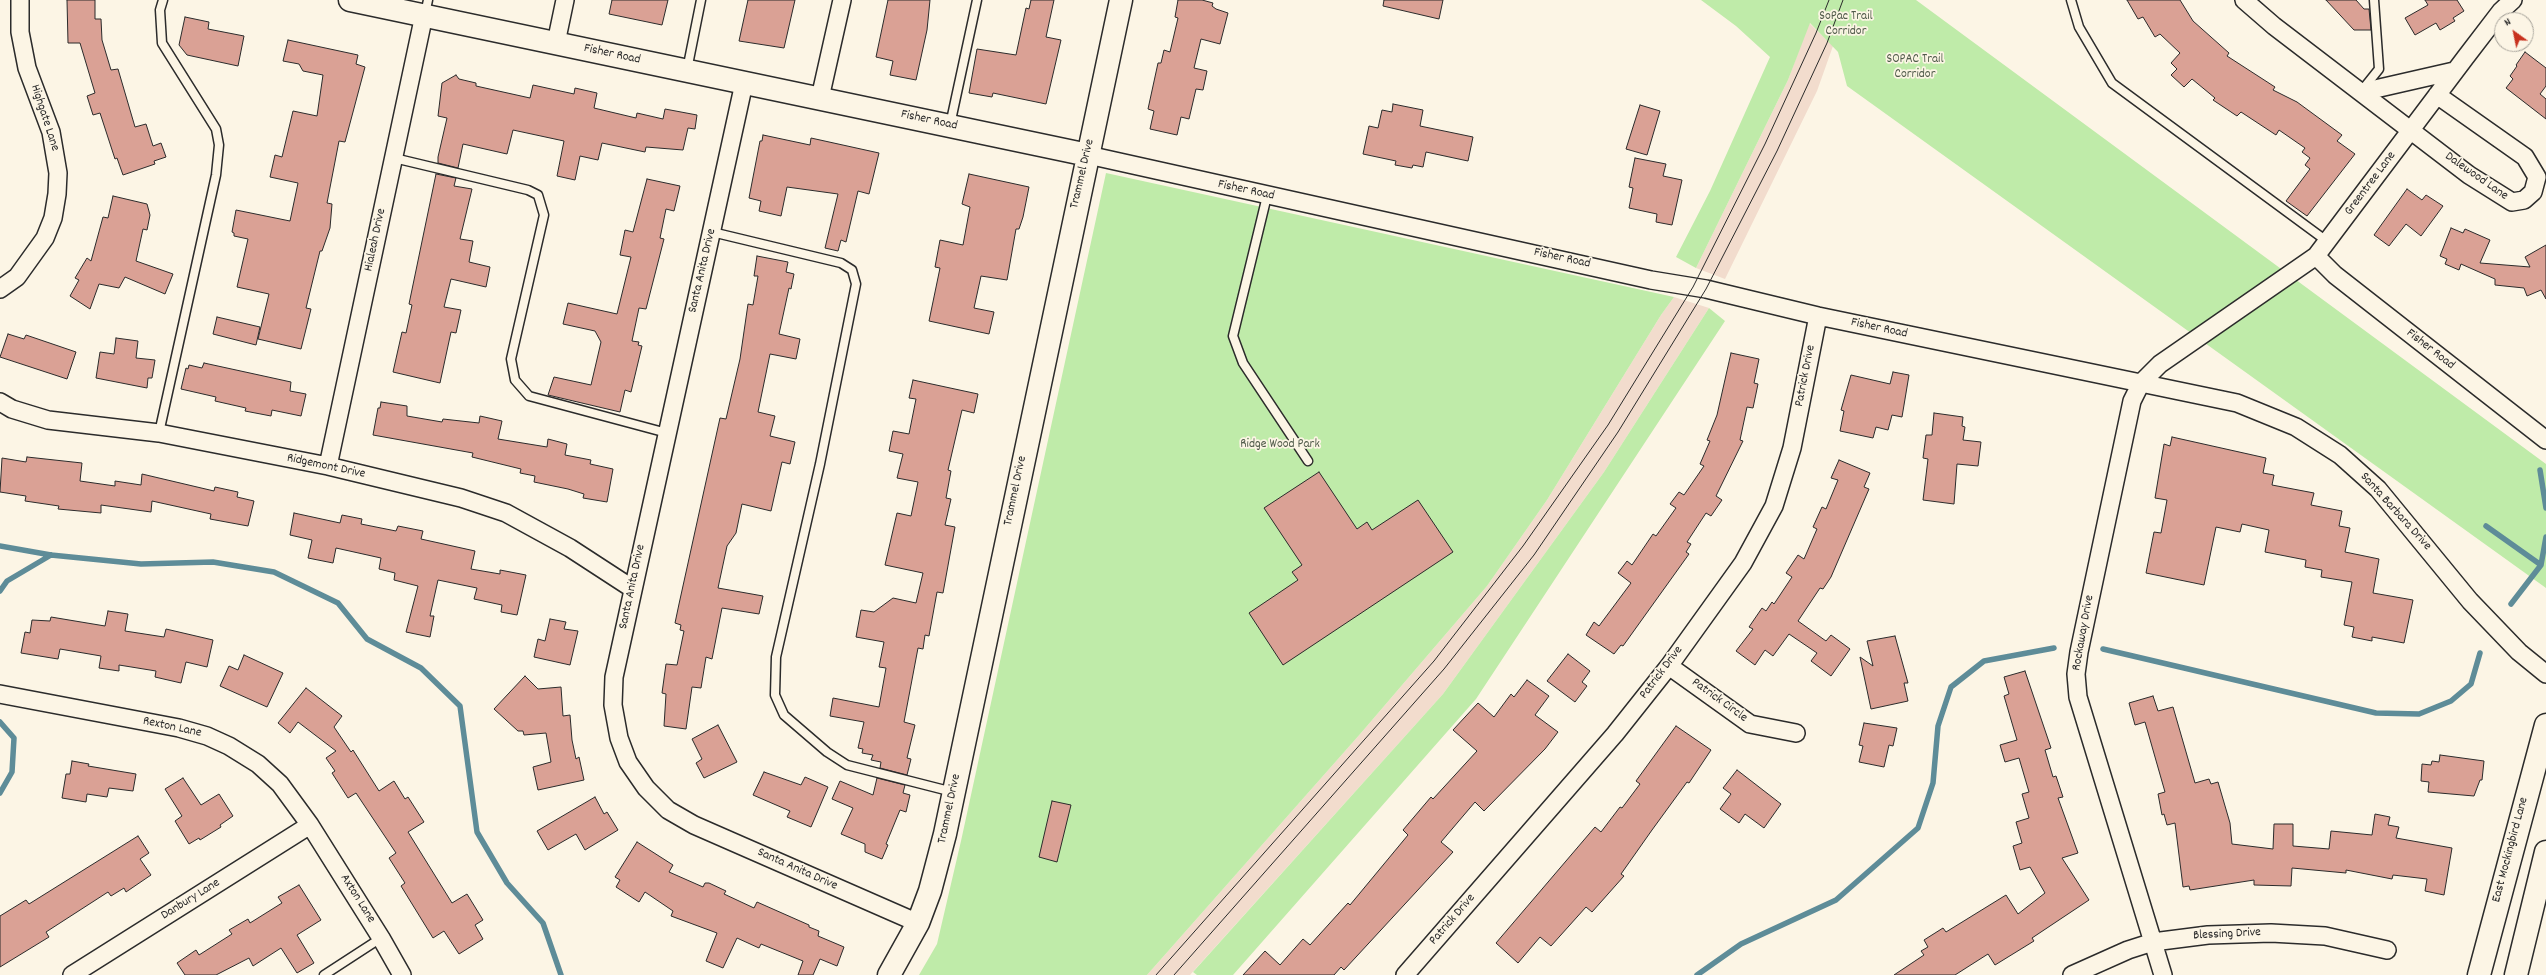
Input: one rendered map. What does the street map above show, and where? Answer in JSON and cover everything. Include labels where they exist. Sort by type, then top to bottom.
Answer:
[{"type":"street","name":"Highgate Lane","points":[[0,289],[17,277],[45,238],[53,218],[57,194],[56,153],[51,132],[27,68],[20,32],[20,0]]},
{"type":"street","name":"Fisher Road","points":[[350,0],[426,7],[556,43],[1088,155],[1267,196],[1651,280],[1706,289],[1818,316],[2141,383]]},
{"type":"street","points":[[556,43],[565,0]]},
{"type":"street","points":[[820,98],[842,0]]},
{"type":"street","name":"Trammel Drive","points":[[889,975],[918,923],[930,891],[953,792],[1121,0]]},
{"type":"street","name":"Dalewood Lane","points":[[2244,0],[2274,26],[2469,175],[2512,202],[2524,200],[2533,192],[2537,177],[2525,158],[2438,95]]},
{"type":"street","name":"Greentree Lane","points":[[2199,337],[2316,256],[2438,95],[2454,71],[2501,11],[2512,0]]},
{"type":"street","name":"Hialeah Drive","points":[[328,466],[426,7]]},
{"type":"street","points":[[2362,92],[2454,71]]},
{"type":"street","name":"Santa Anita Drive","points":[[744,83],[614,677],[613,705],[619,738],[628,762],[646,788],[668,810],[694,825],[918,923]]},
{"type":"street","name":"Fisher Road","points":[[2316,256],[2335,275],[2546,440]]},
{"type":"street","name":"Patrick Drive","points":[[1405,975],[1615,734],[1669,666],[1743,563],[1774,506],[1792,448],[1818,316]]},
{"type":"street","name":"Rockaway Drive","points":[[2162,975],[2154,942],[2078,697],[2076,674],[2078,652],[2130,409],[2141,383],[2160,364],[2199,337]]},
{"type":"street","name":"Santa Barbara Drive","points":[[2141,383],[2237,403],[2296,427],[2340,454],[2378,489],[2470,601],[2519,652],[2546,674]]},
{"type":"street","name":"Ridgemont Drive","points":[[0,402],[12,409],[48,420],[159,433],[328,466],[461,498],[506,513],[570,548],[633,590]]},
{"type":"street","name":"Patrick Circle","points":[[1669,666],[1750,724],[1796,733]]},
{"type":"street","name":"Rexton Lane","points":[[0,694],[179,728],[207,736],[229,746],[258,764],[280,784],[310,825]]},
{"type":"street","name":"East Mockingbird Lane","points":[[2479,975],[2546,725]]},
{"type":"street","name":"Axton Lane","points":[[310,825],[382,938],[402,975]]},
{"type":"street","name":"Danbury Lane","points":[[72,975],[310,825]]},
{"type":"street","points":[[2516,975],[2546,852]]},
{"type":"street","name":"Blessing Drive","points":[[2072,975],[2128,950],[2154,942],[2208,935],[2271,933],[2325,936],[2387,950]]},
{"type":"lane","points":[[159,433],[216,175],[219,145],[216,129],[162,43],[160,23],[163,0]]},
{"type":"lane","points":[[686,71],[701,0]]},
{"type":"lane","points":[[950,126],[977,0]]},
{"type":"lane","points":[[2071,0],[2079,27],[2112,83],[2328,242]]},
{"type":"lane","points":[[2362,92],[2379,68],[2374,0]]},
{"type":"lane","points":[[394,158],[528,190],[538,195],[544,215],[511,360],[515,380],[529,396],[667,433]]},
{"type":"lane","points":[[1267,196],[1232,336],[1243,363],[1308,461]]},
{"type":"lane","points":[[712,232],[841,263],[852,270],[856,284],[820,464],[776,657],[775,695],[784,715],[826,752],[847,765],[953,792]]},
{"type":"lane","points":[[324,975],[382,938]]},
{"type":"shaded area","points":[[1809,23],[1833,46],[1817,91],[1725,279],[1696,268],[1788,80]]},
{"type":"shaded area","points":[[1674,297],[1709,308],[1604,472],[1443,694],[1190,975],[1147,975],[1361,733],[1487,586],[1547,500],[1661,315]]},
{"type":"green space","name":"SOPAC Trail Corridor","points":[[1701,0],[1916,0],[2546,464],[2546,588],[1847,86],[1838,52],[1810,23],[1788,80],[1696,268],[1676,257],[1710,191],[1770,57],[1736,26]]},
{"type":"green space","name":"Ridge Wood Park","points":[[1106,173],[1674,297],[1661,315],[1547,500],[1487,586],[1361,733],[1147,975],[919,975],[937,944],[961,841]]},
{"type":"green space","points":[[1709,308],[1725,321],[1476,699],[1233,975],[1197,975],[1193,972],[1443,694],[1604,472]]},
{"type":"building","points":[[67,0],[95,0],[95,19],[101,19],[102,40],[111,70],[118,69],[135,127],[146,124],[153,146],[161,143],[166,157],[154,161],[155,164],[123,175],[117,158],[115,159],[100,113],[93,115],[87,96],[95,93],[80,43],[68,43]]},
{"type":"building","points":[[612,0],[668,0],[662,25],[609,14]]},
{"type":"building","points":[[748,0],[795,0],[784,48],[739,41]]},
{"type":"building","points":[[888,0],[930,0],[927,30],[916,80],[890,75],[893,61],[876,57]]},
{"type":"building","points":[[1031,0],[1054,0],[1046,37],[1061,40],[1046,104],[993,93],[992,97],[969,93],[977,49],[1016,55],[1026,8],[1029,9]]},
{"type":"building","points":[[1178,0],[1202,0],[1213,3],[1212,6],[1216,9],[1228,13],[1220,44],[1201,39],[1194,68],[1207,71],[1203,90],[1196,89],[1189,119],[1181,117],[1177,135],[1150,129],[1154,111],[1148,109],[1158,63],[1161,63],[1164,50],[1170,52],[1178,18],[1175,17]]},
{"type":"building","points":[[1384,0],[1443,0],[1439,19],[1383,6]]},
{"type":"building","points":[[2127,0],[2180,0],[2193,21],[2229,53],[2227,56],[2275,87],[2273,90],[2297,102],[2342,135],[2337,141],[2355,154],[2307,216],[2286,201],[2310,169],[2305,165],[2310,158],[2302,152],[2305,148],[2279,130],[2276,135],[2241,112],[2237,116],[2213,100],[2215,98],[2192,79],[2184,87],[2171,75],[2177,69],[2171,63],[2180,53],[2160,34],[2155,37],[2143,17],[2138,19]]},
{"type":"building","points":[[2326,0],[2356,0],[2364,9],[2369,9],[2371,30],[2354,30]]},
{"type":"building","points":[[2425,0],[2457,0],[2464,11],[2453,18],[2455,21],[2440,30],[2436,23],[2415,35],[2405,18],[2428,5]]},
{"type":"building","points":[[185,17],[209,22],[208,29],[244,36],[238,66],[187,55],[179,45]]},
{"type":"building","points":[[288,40],[358,55],[356,64],[365,67],[345,142],[339,141],[327,203],[332,204],[330,228],[322,251],[320,251],[306,308],[311,309],[301,349],[258,339],[269,294],[237,287],[248,239],[234,236],[234,233],[232,232],[236,210],[290,221],[298,183],[270,177],[275,155],[282,157],[293,111],[317,116],[323,75],[303,71],[299,64],[283,61]]},
{"type":"building","points":[[2525,52],[2546,68],[2546,86],[2540,94],[2546,99],[2546,119],[2506,88],[2513,79],[2510,76],[2517,66],[2516,65]]},
{"type":"building","points":[[456,75],[459,79],[476,83],[476,86],[530,98],[533,85],[574,94],[575,88],[597,93],[594,108],[636,118],[637,113],[663,119],[665,109],[697,115],[695,129],[688,128],[683,150],[646,147],[645,152],[602,143],[598,160],[580,156],[575,180],[557,176],[564,141],[513,130],[507,154],[463,144],[458,168],[438,163],[447,118],[438,116],[442,83]]},
{"type":"building","points":[[1393,104],[1423,110],[1420,126],[1473,137],[1468,161],[1426,152],[1423,167],[1413,165],[1412,168],[1395,165],[1396,161],[1363,154],[1369,126],[1378,128],[1382,110],[1392,112]]},
{"type":"building","points":[[1640,105],[1660,111],[1647,155],[1626,149]]},
{"type":"building","points":[[763,135],[810,145],[811,138],[879,153],[869,194],[858,191],[846,242],[841,240],[838,251],[825,248],[838,194],[787,187],[781,216],[759,211],[761,201],[749,198],[760,141],[762,141]]},
{"type":"building","points":[[1635,158],[1666,164],[1663,176],[1682,180],[1672,225],[1656,222],[1657,214],[1629,208],[1633,188],[1629,187]]},
{"type":"building","points":[[436,174],[456,178],[454,186],[472,189],[460,239],[473,241],[469,262],[490,267],[486,287],[451,279],[444,307],[461,310],[456,333],[451,332],[440,383],[393,372],[402,332],[406,333],[412,305],[409,304]]},
{"type":"building","points":[[969,174],[1029,187],[1023,217],[1019,229],[1016,229],[1007,280],[981,276],[974,308],[994,312],[989,334],[929,321],[940,268],[935,267],[940,240],[963,245],[970,207],[962,204]]},
{"type":"building","points":[[647,179],[680,186],[674,211],[666,209],[660,238],[664,239],[646,309],[639,308],[632,341],[639,342],[638,345],[642,346],[631,392],[625,390],[620,412],[548,395],[554,377],[591,385],[601,342],[595,331],[563,324],[568,303],[617,314],[631,257],[620,255],[625,230],[633,232]]},
{"type":"building","points":[[2407,189],[2422,200],[2426,195],[2443,206],[2421,236],[2406,224],[2389,246],[2374,235]]},
{"type":"building","points":[[113,196],[147,204],[150,215],[147,230],[143,229],[136,261],[173,274],[165,294],[125,277],[119,288],[99,284],[90,309],[70,296],[79,280],[75,278],[87,258],[91,261],[103,217],[108,218]]},
{"type":"building","points":[[2451,228],[2463,233],[2465,229],[2490,240],[2480,263],[2530,267],[2525,257],[2546,245],[2546,299],[2541,290],[2527,296],[2524,288],[2495,285],[2495,279],[2461,264],[2459,270],[2445,264],[2447,259],[2440,256]]},
{"type":"building","points":[[757,256],[788,262],[786,272],[794,274],[791,289],[789,288],[779,334],[800,339],[796,359],[770,354],[758,412],[775,416],[770,436],[795,442],[790,464],[782,462],[771,511],[742,504],[736,533],[727,546],[718,588],[763,596],[759,614],[722,608],[712,659],[706,657],[701,688],[692,687],[686,729],[664,726],[666,694],[662,693],[666,664],[677,665],[684,631],[680,630],[681,625],[675,623],[720,418],[726,419],[740,359],[748,304],[753,305],[758,276],[754,276]]},
{"type":"building","points":[[217,317],[260,327],[256,345],[213,334]]},
{"type":"building","points":[[8,334],[24,339],[26,335],[76,352],[67,379],[0,357]]},
{"type":"building","points":[[116,338],[138,341],[136,358],[155,360],[152,378],[148,378],[147,388],[96,378],[100,352],[114,354]]},
{"type":"building","points":[[1731,353],[1759,359],[1754,383],[1758,384],[1753,408],[1747,407],[1740,440],[1743,441],[1716,496],[1722,500],[1711,516],[1706,513],[1687,542],[1691,544],[1686,552],[1689,554],[1623,646],[1621,645],[1614,654],[1586,635],[1594,622],[1599,626],[1631,583],[1618,573],[1627,561],[1632,565],[1653,534],[1656,536],[1676,508],[1670,504],[1679,492],[1684,495],[1704,466],[1700,464],[1710,441],[1707,440],[1717,415]]},
{"type":"building","points":[[204,363],[291,382],[290,391],[306,394],[301,416],[272,410],[271,416],[245,411],[246,408],[215,401],[216,397],[181,389],[186,368],[188,369],[189,365],[202,368]]},
{"type":"building","points":[[1893,372],[1909,375],[1902,417],[1892,415],[1888,430],[1876,427],[1873,438],[1840,431],[1844,411],[1841,410],[1851,375],[1890,384]]},
{"type":"building","points":[[913,380],[978,394],[974,413],[962,410],[948,470],[951,471],[946,498],[951,499],[945,525],[955,527],[943,593],[937,592],[929,636],[925,635],[923,649],[918,648],[904,722],[915,725],[907,758],[911,759],[907,775],[880,768],[881,762],[871,760],[873,755],[862,753],[863,749],[858,748],[864,722],[830,716],[833,698],[879,707],[886,668],[879,667],[884,642],[856,637],[861,610],[874,612],[893,598],[916,603],[923,573],[885,565],[897,513],[911,516],[918,482],[897,478],[903,454],[889,451],[893,431],[909,434],[916,399],[909,398]]},
{"type":"building","points":[[381,402],[407,406],[407,416],[442,422],[443,419],[479,423],[480,416],[502,421],[498,439],[547,447],[548,439],[567,444],[565,455],[591,460],[590,464],[613,469],[607,502],[583,498],[584,494],[534,482],[535,476],[520,473],[521,469],[472,457],[473,453],[373,435],[378,408],[380,408]]},
{"type":"building","points":[[1934,413],[1963,417],[1962,426],[1965,427],[1963,440],[1981,442],[1978,466],[1957,464],[1954,504],[1923,500],[1928,459],[1923,458],[1926,435],[1932,435]]},
{"type":"building","points":[[2172,437],[2266,458],[2263,473],[2274,475],[2272,485],[2314,493],[2311,505],[2342,511],[2339,526],[2350,528],[2345,552],[2379,559],[2373,593],[2413,600],[2404,643],[2372,637],[2372,641],[2352,637],[2354,627],[2344,625],[2352,582],[2321,577],[2322,570],[2305,567],[2306,560],[2265,552],[2269,530],[2242,524],[2240,532],[2216,527],[2204,585],[2146,573],[2154,532],[2161,533],[2167,500],[2155,498],[2164,444],[2170,446]]},
{"type":"building","points":[[27,457],[82,463],[80,481],[115,486],[115,481],[141,485],[142,474],[214,491],[215,487],[238,492],[237,497],[254,501],[248,526],[210,519],[211,514],[152,501],[151,512],[101,505],[101,513],[58,509],[59,506],[25,501],[26,496],[0,492],[2,458],[26,462]]},
{"type":"building","points":[[1839,460],[1870,473],[1864,487],[1869,489],[1831,577],[1823,589],[1820,588],[1798,621],[1826,641],[1831,635],[1850,649],[1831,676],[1811,661],[1817,653],[1789,634],[1773,656],[1765,650],[1755,665],[1736,651],[1753,629],[1749,627],[1762,608],[1766,611],[1772,602],[1774,604],[1792,577],[1786,573],[1798,555],[1804,559],[1817,529],[1813,527],[1822,507],[1826,509],[1838,480],[1831,478]]},
{"type":"building","points":[[1319,472],[1357,529],[1367,522],[1372,530],[1418,500],[1453,552],[1283,665],[1249,613],[1298,580],[1292,572],[1302,565],[1264,508]]},
{"type":"building","points":[[294,513],[340,523],[342,515],[362,519],[361,524],[396,531],[398,526],[423,531],[421,539],[475,551],[471,569],[500,574],[500,570],[526,575],[517,615],[501,612],[502,605],[474,599],[477,588],[438,580],[430,616],[434,616],[430,637],[406,632],[418,586],[394,580],[395,573],[379,569],[381,558],[336,548],[333,563],[308,558],[312,540],[290,535]]},
{"type":"building","points":[[108,611],[128,614],[125,631],[164,637],[166,629],[213,640],[207,667],[186,662],[181,683],[155,677],[156,671],[119,665],[119,671],[99,668],[101,656],[60,649],[58,659],[21,653],[25,632],[30,633],[32,620],[50,621],[51,617],[105,626]]},
{"type":"building","points":[[550,619],[566,622],[564,629],[578,631],[570,665],[534,657],[538,639],[545,641]]},
{"type":"building","points":[[1895,636],[1908,683],[1904,683],[1908,701],[1871,709],[1860,657],[1873,666],[1867,641]]},
{"type":"building","points":[[1568,654],[1590,671],[1582,682],[1587,686],[1575,702],[1547,681]]},
{"type":"building","points":[[244,655],[283,673],[267,707],[220,686],[229,666],[238,670]]},
{"type":"building","points":[[2025,671],[2051,748],[2045,750],[2053,777],[2056,776],[2063,797],[2058,798],[2078,853],[2062,858],[2089,900],[2032,938],[2034,941],[1995,965],[1988,954],[1955,975],[1894,975],[1924,955],[1921,951],[1928,947],[1924,940],[1943,928],[1946,932],[2006,895],[2018,914],[2045,893],[2030,867],[2020,870],[2013,846],[2022,843],[2016,822],[2029,818],[2022,794],[2029,792],[2019,758],[2005,762],[2000,745],[2017,740],[2004,696],[2009,694],[2004,677]]},
{"type":"building","points":[[525,676],[538,689],[561,687],[563,716],[570,715],[572,740],[576,759],[579,757],[584,780],[538,790],[533,767],[551,762],[546,733],[524,735],[523,731],[518,731],[494,709]]},
{"type":"building","points":[[1527,680],[1549,696],[1535,715],[1558,732],[1545,749],[1484,811],[1475,802],[1441,842],[1453,852],[1344,970],[1341,967],[1334,975],[1243,975],[1265,951],[1280,965],[1303,939],[1310,945],[1348,903],[1350,905],[1408,835],[1403,830],[1431,797],[1433,799],[1477,751],[1453,730],[1478,703],[1494,717],[1511,694],[1514,697]]},
{"type":"building","points":[[306,688],[342,716],[334,727],[351,752],[353,750],[379,791],[394,781],[405,799],[408,797],[424,822],[408,832],[452,903],[467,894],[483,920],[475,925],[483,939],[459,954],[444,931],[433,938],[401,886],[405,883],[389,858],[396,853],[356,793],[348,798],[332,773],[335,771],[326,758],[336,751],[298,722],[290,733],[278,723]]},
{"type":"building","points":[[2153,696],[2158,711],[2173,707],[2195,783],[2209,779],[2211,784],[2218,782],[2230,823],[2232,844],[2273,849],[2274,824],[2293,824],[2293,846],[2329,849],[2331,831],[2372,835],[2375,814],[2390,817],[2388,825],[2399,827],[2396,838],[2452,848],[2444,895],[2425,891],[2427,879],[2393,875],[2392,879],[2346,870],[2346,873],[2292,868],[2291,886],[2254,885],[2254,880],[2190,890],[2189,886],[2183,887],[2175,823],[2167,825],[2164,814],[2162,815],[2158,794],[2165,792],[2145,722],[2135,725],[2129,703]]},
{"type":"building","points":[[1864,723],[1897,728],[1893,746],[1889,745],[1884,767],[1859,762],[1863,746],[1859,745]]},
{"type":"building","points":[[718,725],[737,762],[704,778],[696,763],[702,759],[692,739]]},
{"type":"building","points":[[1676,726],[1711,750],[1689,783],[1687,782],[1621,874],[1624,876],[1592,912],[1586,907],[1551,946],[1540,937],[1518,963],[1496,943],[1595,827],[1601,832],[1620,807],[1622,808],[1640,784],[1636,781]]},
{"type":"building","points":[[2440,755],[2484,761],[2482,780],[2480,780],[2474,796],[2428,792],[2429,782],[2421,781],[2422,764],[2431,765],[2432,761],[2439,762]]},
{"type":"building","points":[[72,761],[89,764],[88,766],[136,774],[133,791],[109,788],[107,797],[87,794],[86,802],[62,798],[66,774],[70,774]]},
{"type":"building","points":[[1737,770],[1781,804],[1764,828],[1745,814],[1739,823],[1720,809],[1731,794],[1723,788]]},
{"type":"building","points":[[764,772],[801,785],[805,777],[828,787],[811,827],[787,817],[790,811],[753,795]]},
{"type":"building","points":[[183,778],[201,805],[219,794],[233,816],[220,825],[221,827],[200,840],[199,838],[189,844],[175,821],[182,816],[165,789]]},
{"type":"building","points":[[877,778],[905,785],[903,793],[910,795],[906,812],[900,810],[886,844],[888,845],[882,859],[865,852],[865,844],[841,834],[853,808],[832,799],[840,781],[873,795]]},
{"type":"building","points":[[595,797],[604,814],[607,812],[618,830],[585,850],[576,834],[548,850],[537,831]]},
{"type":"building","points":[[1052,801],[1071,805],[1057,862],[1039,857]]},
{"type":"building","points":[[138,836],[149,853],[140,859],[151,875],[126,892],[124,888],[111,896],[108,892],[46,932],[49,937],[0,967],[0,916],[26,900],[29,904]]},
{"type":"building","points":[[637,842],[673,865],[669,872],[703,887],[705,883],[709,883],[726,891],[724,894],[754,908],[757,902],[819,931],[818,936],[844,947],[837,966],[820,959],[813,975],[798,975],[803,961],[761,944],[759,948],[737,938],[723,968],[706,961],[717,933],[671,916],[673,911],[645,892],[639,902],[616,887],[620,880],[615,877]]},
{"type":"building","points":[[299,885],[321,920],[297,935],[314,963],[297,973],[281,948],[253,966],[249,958],[216,975],[185,975],[177,963],[196,950],[199,955],[232,934],[229,930],[248,919],[250,923],[282,903],[278,897]]},
{"type":"waterway","points":[[2540,470],[2546,508]]},
{"type":"waterway","points":[[2486,526],[2541,565]]},
{"type":"waterway","points":[[2511,604],[2541,565],[2546,537]]},
{"type":"waterway","points":[[0,546],[51,555],[141,564],[213,562],[274,572],[338,603],[367,639],[421,668],[460,706],[477,832],[507,883],[543,923],[561,975]]},
{"type":"waterway","points":[[0,591],[7,581],[51,555]]},
{"type":"waterway","points":[[1697,975],[1741,944],[1836,900],[1918,828],[1933,783],[1938,726],[1951,687],[1984,661],[2054,648]]},
{"type":"waterway","points":[[2103,649],[2376,713],[2419,714],[2451,701],[2471,684],[2480,653]]},
{"type":"waterway","points":[[0,722],[14,738],[12,772],[0,793]]},
{"type":"tram line","points":[[1156,975],[1434,661],[1523,546],[1608,425],[1693,287],[1765,144],[1816,33],[1829,0]]},
{"type":"tram line","points":[[1174,975],[1444,669],[1534,555],[1618,432],[1706,289],[1777,151],[1827,43],[1843,0]]},
{"type":"park label","name":"SoPac Trail Corridor","points":[[1846,24]]}]
